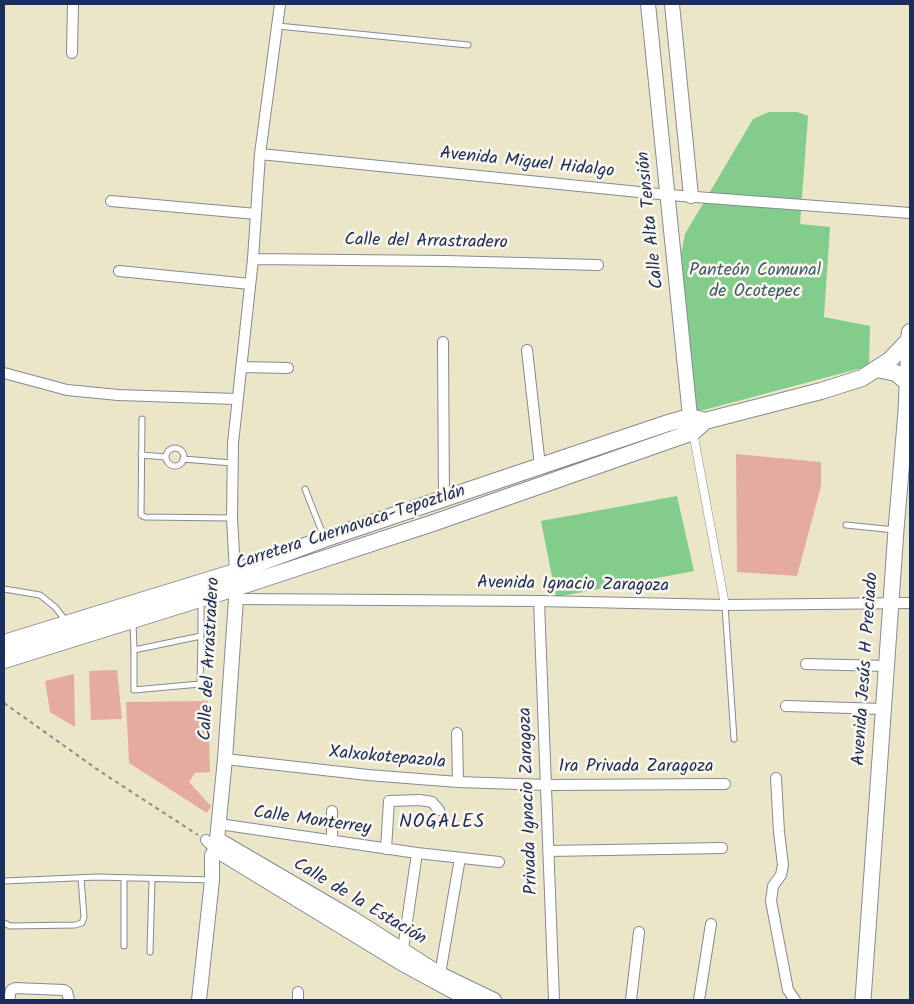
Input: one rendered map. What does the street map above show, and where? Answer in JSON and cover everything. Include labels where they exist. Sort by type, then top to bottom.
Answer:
[{"type":"main road","name":"Carretera Cuernavaca-Tepoztlán","points":[[4,643],[67,623],[235,587],[324,539],[540,466],[821,391],[862,378],[890,360],[910,336]]},
{"type":"main road","name":"Avenida Jesús H Preciado","points":[[863,1000],[896,530],[908,412],[910,336]]},
{"type":"main road","points":[[877,369],[896,373],[908,382]]},
{"type":"main road","name":"Carretera Cuernavaca-Tepoztlán","points":[[4,660],[201,599],[433,523],[696,423]]},
{"type":"street","points":[[72,53],[73,4]]},
{"type":"street","name":"Calle del Arrastradero","points":[[199,1000],[212,880],[213,843],[219,824],[225,759],[235,587],[232,464],[236,399],[253,259],[260,154],[280,4]]},
{"type":"street","name":"Calle Alta Tensión","points":[[648,4],[696,423]]},
{"type":"street","points":[[672,4],[691,196]]},
{"type":"street","points":[[651,31],[674,30]]},
{"type":"street","points":[[657,87],[682,100]]},
{"type":"street","name":"Avenida Miguel Hidalgo","points":[[260,154],[669,195],[910,213]]},
{"type":"street","points":[[111,201],[256,214]]},
{"type":"street","name":"Calle del Arrastradero","points":[[253,259],[598,265]]},
{"type":"street","points":[[120,271],[250,284]]},
{"type":"street","points":[[443,342],[444,500]]},
{"type":"street","points":[[526,350],[540,466]]},
{"type":"street","points":[[241,367],[288,368]]},
{"type":"street","points":[[4,373],[67,390],[118,395],[236,399]]},
{"type":"street","points":[[696,423],[725,605]]},
{"type":"street","name":"Avenida Ignacio Zaragoza","points":[[235,587],[539,601],[725,605],[910,603]]},
{"type":"street","name":"Privada Ignacio Zaragoza","points":[[539,601],[554,1000]]},
{"type":"street","points":[[806,664],[886,666]]},
{"type":"street","points":[[786,706],[883,709]]},
{"type":"street","points":[[457,733],[458,782]]},
{"type":"street","name":"Xalxokotepazola","points":[[225,759],[458,782],[547,785]]},
{"type":"street","points":[[776,778],[783,865],[781,875],[773,886],[771,901],[788,990],[795,1000]]},
{"type":"street","name":"1ra Privada Zaragoza","points":[[547,785],[725,784]]},
{"type":"street","points":[[386,849],[389,801],[420,800],[432,802],[439,810]]},
{"type":"street","points":[[332,811],[332,841]]},
{"type":"street","name":"Calle Monterrey","points":[[219,824],[386,849],[500,862]]},
{"type":"street","name":"Calle de la Estación","points":[[213,843],[402,957],[469,1000]]},
{"type":"street","points":[[548,851],[722,848]]},
{"type":"street","points":[[402,957],[418,853]]},
{"type":"street","points":[[440,974],[460,858]]},
{"type":"street","points":[[699,1000],[712,924]]},
{"type":"street","points":[[631,1000],[639,932]]},
{"type":"street","name":"Calle de la Estación","points":[[402,957],[494,1000]]},
{"type":"street","points":[[9,1000],[11,990],[15,988],[64,990],[67,992],[69,1000]]},
{"type":"lane","points":[[278,26],[468,45]]},
{"type":"lane","points":[[142,419],[141,515],[145,517],[232,518]]},
{"type":"lane","points":[[178,449],[181,451],[184,459],[179,465],[175,466],[168,464],[166,456],[170,450],[178,449]]},
{"type":"lane","points":[[141,455],[166,456]]},
{"type":"lane","points":[[184,459],[232,464]]},
{"type":"lane","points":[[305,489],[324,539]]},
{"type":"lane","points":[[846,525],[896,530]]},
{"type":"lane","points":[[4,588],[40,595],[56,607],[67,623]]},
{"type":"lane","points":[[133,620],[134,690],[200,684],[201,599]]},
{"type":"lane","points":[[725,605],[734,740]]},
{"type":"lane","points":[[134,650],[201,636]]},
{"type":"lane","points":[[4,881],[81,878],[212,880]]},
{"type":"lane","points":[[4,923],[10,926],[75,925],[82,923],[84,917],[81,878]]},
{"type":"lane","points":[[124,878],[124,946]]},
{"type":"lane","points":[[150,952],[152,879]]},
{"type":"path","points":[[4,703],[101,772],[213,843]]},
{"type":"green space","name":"Panteón Comunal de Ocotepec","points":[[769,112],[797,112],[808,116],[800,224],[830,227],[824,317],[870,326],[869,366],[704,410],[695,410],[681,254],[685,234],[753,119]]},
{"type":"green space","points":[[677,496],[694,571],[556,597],[541,521]]},
{"type":"building","points":[[736,454],[821,462],[821,486],[797,576],[737,572]]},
{"type":"building","points":[[117,670],[122,719],[91,720],[89,671]]},
{"type":"building","points":[[74,674],[75,727],[50,712],[45,681]]},
{"type":"building","points":[[208,701],[210,772],[195,773],[189,782],[211,806],[207,813],[129,763],[126,702]]},
{"type":"district","name":"NOGALES","points":[[442,824]]}]
